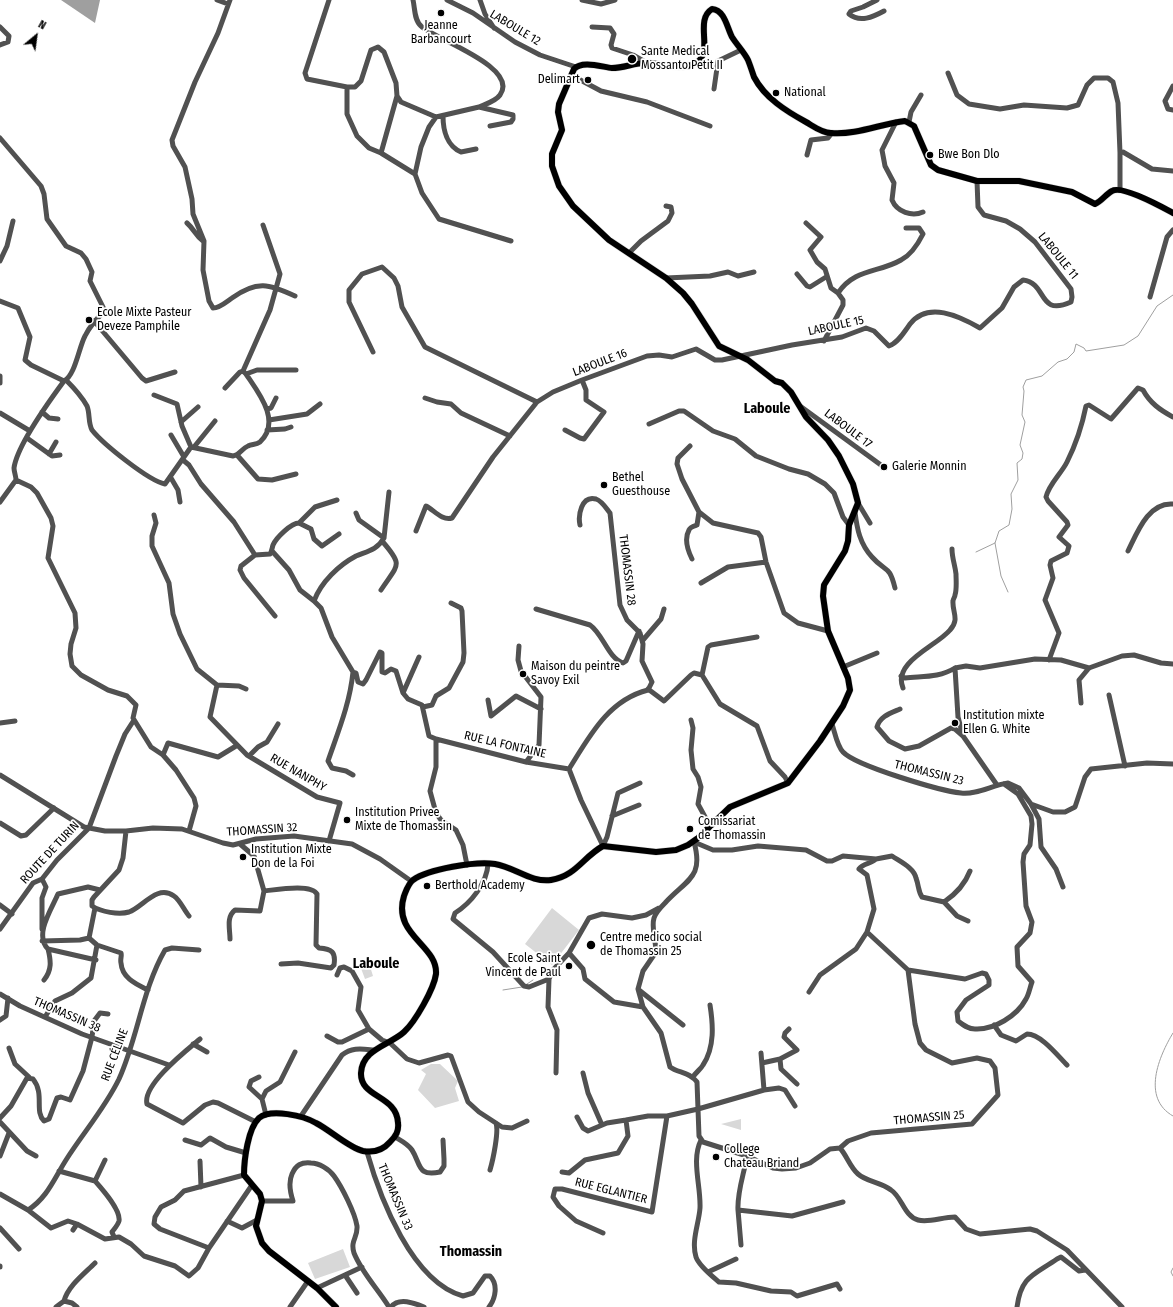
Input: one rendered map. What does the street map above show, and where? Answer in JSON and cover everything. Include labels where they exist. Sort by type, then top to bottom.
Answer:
[{"type":"main road","points":[[336,1307],[318,1288],[269,1251],[262,1243],[258,1234],[258,1220],[262,1200],[260,1194],[244,1175],[246,1153],[256,1122],[259,1118],[266,1115],[277,1114],[301,1116],[316,1123],[361,1151],[376,1152],[395,1137],[398,1129],[396,1111],[392,1105],[367,1089],[362,1081],[361,1072],[368,1055],[374,1050],[390,1043],[405,1032],[412,1023],[434,984],[436,973],[432,959],[403,920],[401,908],[411,881],[421,876],[467,865],[488,864],[496,864],[541,880],[552,880],[573,872],[596,850],[603,846],[656,852],[676,850],[694,842],[736,803],[788,784],[832,724],[848,698],[850,690],[848,678],[828,631],[823,603],[824,584],[844,551],[848,541],[849,525],[858,503],[853,484],[839,456],[828,440],[806,417],[791,392],[782,383],[775,381],[755,365],[739,355],[719,346],[692,304],[666,278],[609,240],[573,206],[559,186],[553,174],[552,154],[562,130],[558,112],[559,104],[571,75],[576,67],[585,65],[612,68],[646,63],[680,67],[696,63],[702,56],[704,48],[706,15],[712,10],[719,11],[747,59],[758,82],[778,105],[820,130],[832,133],[854,132],[896,122],[909,122],[919,135],[931,165],[938,170],[977,181],[1019,181],[1072,192],[1088,202],[1095,204],[1102,201],[1112,190],[1120,190],[1173,213]]},
{"type":"street","points":[[217,0],[229,2],[218,33],[195,82],[172,140],[173,146],[185,167],[192,199],[193,214],[204,241],[203,270],[209,301],[213,308],[221,305],[238,293],[255,287],[269,285],[295,296]]},
{"type":"street","points":[[329,0],[305,73],[307,79],[347,88],[354,87],[361,80],[371,50],[378,47],[384,52],[396,83],[397,96],[381,153]]},
{"type":"street","points":[[397,96],[401,102],[436,117],[479,107],[495,100],[501,94],[503,88],[498,76],[478,57],[448,44],[421,26],[416,19],[413,0]]},
{"type":"street","name":"LABOULE 12","points":[[448,0],[473,13],[496,30],[540,55],[576,67]]},
{"type":"street","points":[[480,0],[485,14],[496,30]]},
{"type":"street","points":[[582,0],[601,4],[614,0]]},
{"type":"street","points":[[591,3],[601,0]]},
{"type":"street","points":[[877,0],[851,11],[849,14],[854,17],[868,18],[884,11]]},
{"type":"street","points":[[0,27],[9,36],[8,42],[0,44]]},
{"type":"street","points":[[592,27],[610,28],[614,34],[611,45],[612,48],[633,55],[646,63]]},
{"type":"street","points":[[714,89],[718,61],[741,50]]},
{"type":"street","points":[[948,73],[957,95],[961,100],[969,104],[1000,109],[1024,105],[1067,108],[1078,105],[1087,85],[1094,78],[1108,78],[1114,82],[1118,103],[1120,190]]},
{"type":"street","points":[[571,75],[601,91],[647,102],[710,126]]},
{"type":"street","points":[[1173,86],[1164,101],[1168,109],[1173,110]]},
{"type":"street","points":[[347,88],[347,114],[357,136],[369,148],[381,153],[415,174]]},
{"type":"street","points":[[909,122],[911,112],[921,94]]},
{"type":"street","points":[[479,107],[512,115],[513,119],[511,122],[490,126]]},
{"type":"street","points":[[443,116],[447,139],[451,145],[461,152],[476,149]]},
{"type":"street","points":[[436,117],[429,127],[421,147],[415,174],[422,193],[439,219],[510,241]]},
{"type":"street","points":[[896,122],[882,150],[883,160],[894,183],[892,200],[897,208],[910,215],[916,215],[923,212]]},
{"type":"street","points":[[807,155],[810,140],[828,138],[832,133]]},
{"type":"street","points":[[0,138],[41,186],[44,194],[47,219],[66,246],[80,253],[90,266],[92,272],[90,281],[105,311],[94,321],[85,335],[74,368],[30,431],[14,469],[16,480],[0,502]]},
{"type":"street","points":[[1120,153],[1123,152],[1152,169],[1173,171]]},
{"type":"street","name":"LABOULE 11","points":[[977,181],[978,207],[984,215],[1006,221],[1020,229],[1035,242],[1071,288],[1071,302],[1064,305],[1050,305],[1044,301],[1037,286],[1031,281],[1023,280],[1014,287]]},
{"type":"street","points":[[629,253],[669,219],[672,210],[671,207],[666,206]]},
{"type":"street","points":[[0,261],[7,246],[13,221]]},
{"type":"street","points":[[187,223],[192,227],[195,236],[204,241]]},
{"type":"street","points":[[806,223],[821,237],[810,250],[817,262],[826,269],[826,276],[831,288],[838,293],[843,300],[843,305],[824,341]]},
{"type":"street","points":[[245,372],[270,310],[280,271],[263,225]]},
{"type":"street","points":[[838,293],[844,284],[865,272],[901,260],[917,246],[923,234],[918,228],[906,228]]},
{"type":"street","points":[[1150,297],[1167,237],[1173,230]]},
{"type":"street","points":[[373,352],[349,302],[349,290],[362,274],[382,267],[394,278],[398,286],[402,307],[425,347],[536,402]]},
{"type":"street","points":[[666,278],[710,276],[728,272],[738,276],[754,272]]},
{"type":"street","points":[[797,274],[807,286],[810,287],[826,276]]},
{"type":"street","name":"LABOULE 15","points":[[739,355],[792,345],[824,341],[842,337],[866,328],[874,331],[887,345],[891,346],[918,316],[933,311],[967,321],[980,328],[1002,308],[1014,287]]},
{"type":"street","points":[[0,301],[18,308],[30,337],[25,360],[31,365],[65,380],[88,408],[92,429],[111,448],[159,483],[165,484],[171,478],[183,458],[215,421]]},
{"type":"street","points":[[94,321],[146,381],[175,372]]},
{"type":"street","name":"LABOULE 16","points":[[416,531],[426,506],[447,519],[452,518],[493,456],[536,402],[553,392],[647,356],[659,355],[672,357],[696,349],[715,360],[739,355]]},
{"type":"street","points":[[225,388],[245,372],[257,370],[296,370]]},
{"type":"street","points":[[193,447],[227,455],[237,455],[247,446],[259,442],[267,430],[269,420],[267,409],[245,372]]},
{"type":"street","points":[[0,376],[0,383]]},
{"type":"street","points":[[565,430],[584,439],[604,412],[586,400],[586,390],[582,380]]},
{"type":"street","points":[[1049,660],[1059,633],[1059,628],[1045,600],[1053,578],[1050,565],[1051,561],[1066,553],[1069,546],[1059,537],[1068,525],[1067,522],[1048,502],[1046,497],[1067,464],[1075,445],[1086,406],[1089,405],[1111,419],[1138,388],[1143,390],[1148,398],[1160,410],[1173,417]]},
{"type":"street","points":[[154,395],[177,404],[181,422],[193,447]]},
{"type":"street","points":[[267,409],[271,408],[276,398]]},
{"type":"street","points":[[425,398],[451,404],[461,413],[510,436]]},
{"type":"street","points":[[269,420],[307,414],[320,404]]},
{"type":"street","name":"LABOULE 17","points":[[800,406],[885,468]]},
{"type":"street","points":[[181,422],[198,407]]},
{"type":"street","points":[[649,424],[678,411],[684,412],[714,431],[736,439],[756,456],[789,469],[808,474],[825,484],[834,493],[843,517],[849,525]]},
{"type":"street","points":[[42,412],[49,418],[58,419]]},
{"type":"street","points":[[0,413],[30,431]]},
{"type":"street","points":[[267,430],[285,429],[291,427]]},
{"type":"street","points":[[172,435],[183,458],[201,484],[234,522],[255,555]]},
{"type":"street","points":[[27,438],[52,456],[60,455]]},
{"type":"street","points":[[49,454],[56,442]]},
{"type":"street","points":[[690,446],[678,458],[677,464],[682,479],[699,512],[713,523],[758,533],[761,537],[766,562],[782,608],[787,616],[798,623],[828,631]]},
{"type":"street","points":[[237,455],[258,479],[272,480],[296,474]]},
{"type":"street","points":[[171,478],[178,490],[180,502]]},
{"type":"street","points":[[16,480],[31,487],[37,493],[51,518],[53,526],[48,558],[75,613],[76,628],[71,644],[70,654],[72,666],[108,690],[127,696],[136,705],[134,720],[151,747],[162,755],[176,770],[194,798],[196,806],[189,831]]},
{"type":"street","points":[[314,601],[327,578],[356,556],[376,548],[383,539],[389,492]]},
{"type":"street","name":"THOMASSIN 28","points":[[580,525],[579,511],[584,503],[590,499],[596,499],[610,512],[620,605],[627,620],[639,631],[643,640],[642,661],[652,682],[648,689]]},
{"type":"street","points":[[299,523],[315,507],[338,500]]},
{"type":"street","points":[[858,503],[870,523]]},
{"type":"street","points":[[1128,551],[1143,522],[1150,514],[1164,504],[1173,504]]},
{"type":"street","points":[[692,559],[687,545],[688,532],[690,528],[697,525],[699,512]]},
{"type":"street","points":[[855,512],[859,535],[864,545],[873,558],[891,574],[895,588]]},
{"type":"street","points":[[356,513],[359,520],[369,526],[383,539],[397,561],[396,567],[381,590]]},
{"type":"street","points":[[154,515],[156,523],[152,536],[152,546],[169,583],[173,614],[180,634],[197,669],[218,685],[239,686],[246,689]]},
{"type":"street","points":[[275,616],[244,578],[240,570],[241,566],[255,555],[270,554],[273,544],[294,523],[299,523],[312,529],[314,539],[322,546],[339,534]]},
{"type":"street","points":[[903,688],[901,676],[907,664],[915,656],[932,647],[951,630],[954,622],[956,616],[953,601],[956,594],[956,572],[952,559],[952,549]]},
{"type":"street","points":[[272,551],[288,570],[300,590],[321,608],[332,636],[353,672],[356,673],[358,682],[363,684],[369,677],[380,652],[382,672],[392,669],[396,671],[403,694],[408,700],[419,703],[423,707],[427,732],[429,736],[436,739],[436,767],[430,790],[436,813],[441,820],[456,830],[463,844],[467,865]]},
{"type":"street","points":[[701,583],[728,566],[766,562]]},
{"type":"street","points":[[423,707],[432,705],[436,696],[450,688],[463,662],[462,611],[461,608],[451,603]]},
{"type":"street","points":[[536,609],[584,624],[595,629],[616,658],[623,663],[626,661],[639,631]]},
{"type":"street","points":[[643,640],[661,618],[664,609]]},
{"type":"street","points":[[757,637],[711,645],[708,647],[702,675],[720,704],[757,726],[770,761],[785,777],[788,784]]},
{"type":"street","points":[[519,646],[518,660],[521,671],[541,695],[538,745],[526,762]]},
{"type":"street","points":[[843,667],[877,653]]},
{"type":"street","points":[[1081,703],[1079,680],[1089,668],[1116,657],[1129,655],[1171,663]]},
{"type":"street","points":[[403,694],[420,657]]},
{"type":"street","points":[[901,676],[905,678],[931,676],[945,674],[955,668],[966,666],[980,668],[1008,662],[1049,660],[1061,660],[1089,668]]},
{"type":"street","points":[[955,668],[958,717],[964,736],[997,785]]},
{"type":"street","points":[[353,672],[348,701],[328,761],[332,768],[346,771],[353,775]]},
{"type":"street","points":[[603,846],[581,800],[569,769],[602,719],[619,702],[648,689],[664,701],[691,675],[694,673],[702,675]]},
{"type":"street","name":"RUE NANPHY","points":[[218,685],[210,717],[236,746],[249,756],[317,797],[340,803],[329,841]]},
{"type":"street","points":[[1109,695],[1125,766]]},
{"type":"street","points":[[488,700],[491,716],[516,696],[541,709]]},
{"type":"street","points":[[900,710],[886,715],[879,721],[877,726],[889,741],[905,749],[919,746],[951,728],[955,729],[964,736]]},
{"type":"street","name":"ROUTE DE TURIN","points":[[0,929],[33,883],[42,879],[89,828],[125,734],[134,720]]},
{"type":"street","points":[[691,720],[693,728],[691,750],[693,768],[702,787],[698,804],[710,826]]},
{"type":"street","points":[[0,723],[15,721]]},
{"type":"street","points":[[249,756],[267,742],[278,724]]},
{"type":"street","name":"THOMASSIN 23","points":[[832,724],[838,743],[844,752],[865,765],[962,793],[980,791],[1004,784]]},
{"type":"street","name":"RUE LA FONTAINE","points":[[436,739],[526,762],[569,769]]},
{"type":"street","points":[[162,755],[168,743],[218,757],[236,746]]},
{"type":"street","points":[[1031,804],[1053,812],[1065,812],[1075,808],[1085,777],[1091,769],[1147,764],[1173,764]]},
{"type":"street","name":"THOMASSIN 32","points":[[0,775],[74,822],[89,828],[105,831],[126,832],[153,828],[189,831],[223,843],[240,844],[256,839],[294,836],[352,844],[363,849],[411,881]]},
{"type":"street","points":[[603,846],[618,792],[640,784]]},
{"type":"street","points":[[1004,784],[1015,785],[1031,804],[1039,819],[1042,847],[1056,869],[1063,887]]},
{"type":"street","points":[[1004,784],[1006,791]]},
{"type":"street","points":[[867,932],[908,970],[965,979],[982,973],[986,974],[989,980],[989,985],[966,1000],[957,1012],[958,1021],[967,1027],[975,1029],[994,1025],[1010,1017],[1026,1000],[1032,982],[1018,966],[1017,948],[1030,933],[1032,922],[1026,906],[1023,857],[1030,845],[1032,824],[1031,816],[1018,794],[1004,784]]},
{"type":"street","points":[[612,816],[639,805]]},
{"type":"street","points":[[0,823],[21,836],[26,835],[54,808]]},
{"type":"street","points":[[126,832],[123,858],[119,870],[92,900],[92,906],[113,912],[128,912],[150,897],[157,894],[168,893],[175,896],[189,916]]},
{"type":"street","points":[[694,842],[713,850],[732,850],[758,846],[806,850],[827,861],[832,861],[843,856],[876,859],[892,856],[908,866],[916,877],[918,890],[922,897],[944,902],[957,916],[968,921]]},
{"type":"street","points":[[694,842],[698,858],[694,875],[661,907],[654,919],[656,952],[643,971],[638,989],[643,1007],[661,1033],[670,1066],[674,1070],[693,1076],[696,1082],[699,1136],[701,1140],[698,1147],[697,1179],[700,1207],[695,1242],[696,1258],[719,1282],[736,1283],[771,1290],[791,1292],[797,1296],[837,1284],[840,1289]]},
{"type":"street","points":[[230,939],[229,920],[232,913],[235,910],[260,911],[264,891],[254,856],[240,844]]},
{"type":"street","points":[[809,992],[820,975],[856,949],[867,932],[874,909],[867,876],[859,869],[862,865],[876,859]]},
{"type":"street","points":[[488,864],[487,875],[467,905],[455,913],[453,919],[493,952],[524,986],[529,987],[548,980]]},
{"type":"street","points":[[944,902],[952,896],[966,880],[970,871]]},
{"type":"street","points":[[42,879],[46,887],[42,898],[42,941],[48,949],[50,958],[50,970],[44,980]]},
{"type":"street","points":[[42,929],[58,894],[88,887],[100,890]]},
{"type":"street","points":[[264,891],[307,888],[315,891],[317,894],[316,945],[318,948],[328,948],[333,951],[335,955],[334,965],[331,968],[298,963],[281,964]]},
{"type":"street","points":[[0,905],[12,914]]},
{"type":"street","points":[[556,1072],[557,1030],[548,1007],[548,980],[552,971],[569,953],[589,918],[602,914],[632,918],[646,915],[661,907]]},
{"type":"street","points":[[89,938],[95,908]]},
{"type":"street","points":[[42,941],[89,938],[98,945],[121,953],[120,963],[125,975],[130,980],[148,990]]},
{"type":"street","points":[[45,1016],[55,1001],[72,993],[91,978],[98,945]]},
{"type":"street","points":[[48,949],[96,960]]},
{"type":"street","name":"RUE CÉLINE","points":[[28,1210],[40,1201],[93,1123],[119,1080],[130,1050],[148,990],[167,949],[199,950]]},
{"type":"street","points":[[569,953],[583,969],[585,979],[614,1002],[643,1007]]},
{"type":"street","points":[[337,974],[340,968],[344,967],[352,971],[360,987],[358,1010],[369,1029],[382,1040],[390,1043],[406,1059],[414,1063],[419,1063],[448,1055],[451,1056],[468,1102],[502,1127],[512,1128],[527,1121]]},
{"type":"street","name":"THOMASSIN 25","points":[[701,1140],[711,1146],[746,1156],[773,1168],[782,1169],[796,1168],[810,1163],[830,1149],[840,1148],[848,1141],[871,1133],[972,1124],[998,1095],[995,1068],[990,1061],[977,1058],[952,1063],[926,1050],[920,1043],[914,1024],[908,970]]},
{"type":"street","points":[[638,989],[683,1025]]},
{"type":"street","name":"THOMASSIN 38","points":[[0,994],[92,1037],[169,1065]]},
{"type":"street","points":[[0,1020],[6,1016],[8,998]]},
{"type":"street","points":[[693,1076],[706,1062],[712,1041],[710,1004]]},
{"type":"street","points":[[9,1048],[15,1064],[33,1080],[40,1089],[41,1118],[46,1121],[57,1098],[61,1097],[69,1101],[71,1099],[83,1071],[96,1016],[100,1013],[108,1014]]},
{"type":"street","points":[[994,1025],[1001,1035],[1016,1041],[1027,1034],[1033,1035],[1051,1047],[1067,1065]]},
{"type":"street","points":[[327,1036],[338,1042],[342,1042],[369,1029]]},
{"type":"street","points":[[762,1063],[780,1059],[797,1050],[784,1037],[784,1033],[789,1029]]},
{"type":"street","points":[[200,1039],[169,1065],[149,1093],[146,1102],[150,1106],[183,1123],[205,1105],[213,1102],[218,1103],[256,1122]]},
{"type":"street","points":[[193,1044],[206,1052]]},
{"type":"street","points":[[301,1116],[342,1055],[355,1049],[374,1050]]},
{"type":"street","points":[[262,1099],[266,1091],[280,1082],[295,1052]]},
{"type":"street","points":[[761,1053],[764,1090]]},
{"type":"street","points":[[780,1059],[781,1069],[797,1084]]},
{"type":"street","points":[[583,1073],[588,1094],[602,1125]]},
{"type":"street","points":[[0,1118],[11,1106],[24,1080],[29,1077]]},
{"type":"street","points":[[259,1077],[251,1081],[249,1087],[262,1099],[266,1115]]},
{"type":"street","points":[[577,1117],[583,1128],[588,1131],[602,1125],[648,1116],[667,1116],[698,1109],[764,1090],[781,1088],[785,1090],[795,1106]]},
{"type":"street","name":"RUE EGLANTIER","points":[[603,1233],[576,1221],[568,1215],[553,1197],[553,1192],[555,1189],[562,1189],[652,1212],[667,1116]]},
{"type":"street","points":[[562,1172],[570,1173],[579,1164],[592,1158],[618,1153],[628,1136],[626,1120]]},
{"type":"street","points":[[0,1122],[27,1151],[36,1156]]},
{"type":"street","points":[[490,1170],[498,1135],[498,1128],[495,1122]]},
{"type":"street","points":[[0,1156],[9,1133]]},
{"type":"street","points":[[395,1137],[412,1150],[418,1165],[428,1174],[440,1172],[444,1166],[443,1140]]},
{"type":"street","points":[[185,1140],[201,1145],[210,1138],[226,1147],[246,1153]]},
{"type":"street","points":[[840,1148],[847,1156],[857,1173],[892,1190],[908,1213],[916,1219],[925,1221],[955,1218],[966,1229],[980,1234],[1030,1229],[1037,1231],[1048,1240],[1067,1250],[1122,1307]]},
{"type":"street","name":"THOMASSIN 33","points":[[367,1152],[373,1175],[396,1229],[428,1275],[444,1288],[463,1296],[472,1293],[485,1276],[490,1276],[493,1279],[496,1290],[490,1307]]},
{"type":"street","points":[[741,1245],[738,1198],[744,1174],[746,1156]]},
{"type":"street","points":[[95,1181],[105,1160]]},
{"type":"street","points":[[200,1162],[201,1188]]},
{"type":"street","points":[[262,1200],[293,1201],[289,1183],[296,1166],[300,1163],[306,1162],[324,1167],[334,1176],[353,1213],[357,1228],[352,1244],[362,1267],[390,1307],[401,1301],[424,1307]]},
{"type":"street","points":[[59,1171],[95,1181],[107,1195],[119,1218],[118,1223],[112,1232],[114,1237]]},
{"type":"street","points":[[209,1248],[160,1229],[154,1224],[154,1221],[161,1207],[175,1200],[184,1192],[244,1175]]},
{"type":"street","points":[[0,1194],[28,1210],[51,1228],[68,1221],[105,1240],[114,1237],[127,1242],[144,1256],[175,1266],[189,1276],[198,1268],[209,1248],[252,1185]]},
{"type":"street","points":[[738,1210],[792,1216],[843,1202]]},
{"type":"street","points":[[227,1221],[242,1228],[258,1220]]},
{"type":"street","points":[[73,1230],[76,1224]]},
{"type":"street","points":[[0,1228],[19,1249]]},
{"type":"street","points":[[1017,1307],[1019,1296],[1031,1275],[1057,1258],[1061,1257],[1079,1271],[1085,1270]]},
{"type":"street","points":[[708,1272],[736,1259]]},
{"type":"street","points":[[56,1307],[64,1301],[75,1283],[95,1263]]},
{"type":"street","points":[[318,1288],[362,1267]]},
{"type":"street","points":[[345,1275],[357,1293]]},
{"type":"street","points":[[290,1307],[308,1281]]},
{"type":"street","points":[[64,1301],[72,1303],[77,1307]]},
{"type":"shaded area","points":[[61,0],[100,0],[95,23]]},
{"type":"shaded area","points":[[552,908],[579,930],[552,965],[525,944]]},
{"type":"shaded area","points":[[368,960],[373,976],[365,979],[359,963]]},
{"type":"shaded area","points":[[431,1064],[440,1064],[458,1081],[455,1088],[459,1101],[435,1108],[418,1090],[426,1074],[421,1070]]},
{"type":"shaded area","points":[[741,1119],[741,1130],[721,1124]]},
{"type":"shaded area","points":[[343,1249],[350,1267],[315,1279],[308,1263]]},
{"type":"waterway","points":[[976,552],[995,543],[999,531],[1009,525],[1012,509],[1011,494],[1018,480],[1017,463],[1022,459],[1023,453],[1020,445],[1025,422],[1022,415],[1023,387],[1026,380],[1042,376],[1058,362],[1067,359],[1074,352],[1076,344],[1084,348],[1086,351],[1124,345],[1138,336],[1157,306],[1173,295]]},
{"type":"waterway","points":[[995,543],[1001,576],[1008,592]]},
{"type":"waterway","points":[[527,984],[533,980]]},
{"type":"waterway","points":[[503,990],[522,987]]},
{"type":"waterway","points":[[1173,1033],[1158,1065],[1155,1088],[1158,1099],[1163,1108],[1173,1116]]},
{"type":"waterway","points":[[1173,1268],[1171,1272],[1173,1276]]},
{"type":"place","name":"Jeanne Barbancourt","points":[[441,13]]},
{"type":"place","name":"Sante Medical Mossanto Petit II","points":[[632,59]]},
{"type":"place","name":"Delimart","points":[[588,80]]},
{"type":"place","name":"National","points":[[776,93]]},
{"type":"place","name":"Bwe Bon Dlo","points":[[930,155]]},
{"type":"place","name":"Ecole Mixte Pasteur Deveze Pamphile","points":[[89,320]]},
{"type":"place","name":"Galerie Monnin","points":[[884,467]]},
{"type":"place","name":"Bethel Guesthouse","points":[[604,485]]},
{"type":"place","name":"Maison du peintre Savoy Exil","points":[[523,674]]},
{"type":"place","name":"Institution mixte Ellen G. White","points":[[955,723]]},
{"type":"place","name":"Institution Privee Mixte de Thomassin","points":[[347,820]]},
{"type":"place","name":"Comissariat de Thomassin","points":[[690,829]]},
{"type":"place","name":"Institution Mixte Don de la Foi","points":[[243,857]]},
{"type":"place","name":"Berthold Academy","points":[[427,886]]},
{"type":"place","name":"Centre medico social de Thomassin 25","points":[[591,945]]},
{"type":"place","name":"Ecole Saint Vincent de Paul","points":[[569,966]]},
{"type":"place","name":"College Chateau Briand","points":[[716,1157]]},
{"type":"district","name":"Laboule","points":[[767,409]]},
{"type":"district","name":"Laboule","points":[[376,964]]},
{"type":"district","name":"Thomassin","points":[[471,1252]]}]
